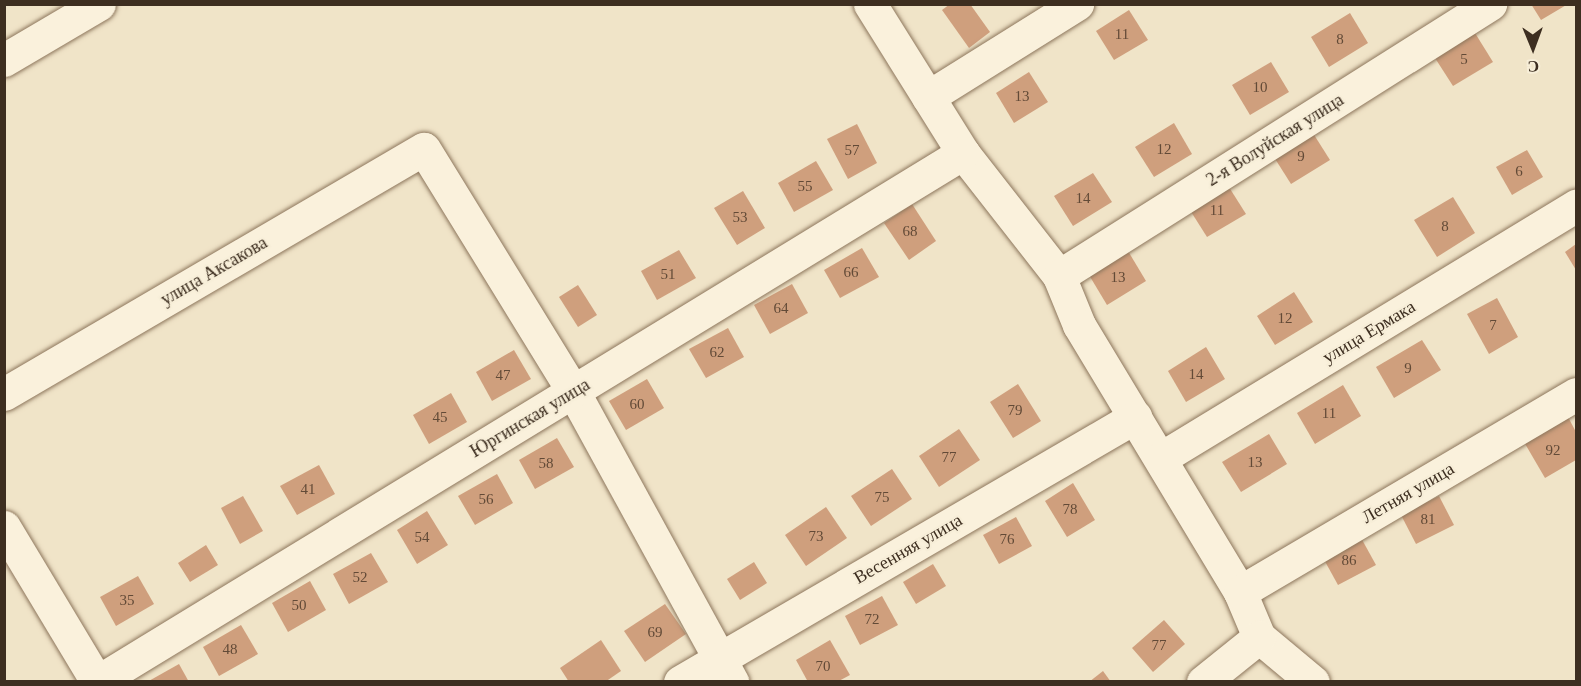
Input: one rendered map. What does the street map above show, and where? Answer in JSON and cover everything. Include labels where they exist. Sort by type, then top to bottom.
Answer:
[{"type":"street","points":[[4,60],[99,4]]},
{"type":"street","points":[[870,4],[963,153],[1059,276],[1079,325],[1240,592],[1259,637],[1313,681]]},
{"type":"street","points":[[928,97],[1077,4]]},
{"type":"street","name":"2-я Волуйская улица","points":[[1059,276],[1490,4]]},
{"type":"street","name":"улица Аксакова","points":[[4,394],[424,149],[573,391]]},
{"type":"street","name":"Юргинская улица","points":[[97,681],[963,153]]},
{"type":"street","name":"улица Ермака","points":[[1161,458],[1576,206]]},
{"type":"street","points":[[573,391],[726,670]]},
{"type":"street","name":"Летняя улица","points":[[1240,592],[1576,394]]},
{"type":"street","name":"Весенняя улица","points":[[680,681],[726,670],[1135,417]]},
{"type":"street","points":[[4,527],[97,681]]},
{"type":"street","points":[[1203,681],[1259,637]]},
{"type":"building","points":[[950,4],[970,4],[990,32],[969,48],[942,10]]},
{"type":"building","points":[[1531,4],[1568,4],[1541,20]]},
{"type":"building","points":[[1129,10],[1148,40],[1114,60],[1096,31]]},
{"type":"building","points":[[1350,13],[1368,43],[1329,67],[1311,37]]},
{"type":"building","points":[[1475,33],[1493,62],[1453,86],[1435,58]]},
{"type":"building","points":[[1271,62],[1289,92],[1250,115],[1232,85]]},
{"type":"building","points":[[1029,72],[1048,102],[1014,123],[996,93]]},
{"type":"building","points":[[1174,123],[1192,154],[1154,177],[1135,147]]},
{"type":"building","points":[[857,124],[877,163],[848,179],[827,139]]},
{"type":"building","points":[[1311,130],[1330,160],[1291,184],[1272,154]]},
{"type":"building","points":[[1527,150],[1543,177],[1512,195],[1496,167]]},
{"type":"building","points":[[816,161],[833,190],[794,212],[778,183]]},
{"type":"building","points":[[1093,173],[1112,202],[1073,226],[1054,196]]},
{"type":"building","points":[[1227,184],[1246,214],[1207,237],[1188,207]]},
{"type":"building","points":[[743,191],[765,228],[737,245],[714,208]]},
{"type":"building","points":[[1453,197],[1475,233],[1437,257],[1414,220]]},
{"type":"building","points":[[912,204],[936,241],[909,260],[884,223]]},
{"type":"building","points":[[1576,244],[1576,270],[1565,252]]},
{"type":"building","points":[[862,248],[879,277],[840,298],[824,270]]},
{"type":"building","points":[[679,250],[696,278],[657,300],[641,271]]},
{"type":"building","points":[[1128,251],[1146,281],[1107,305],[1089,275]]},
{"type":"building","points":[[792,284],[808,313],[770,334],[754,305]]},
{"type":"building","points":[[578,285],[597,315],[578,327],[559,297]]},
{"type":"building","points":[[1294,292],[1313,322],[1275,345],[1257,316]]},
{"type":"building","points":[[1497,298],[1518,337],[1489,354],[1467,314]]},
{"type":"building","points":[[728,328],[744,357],[706,378],[689,349]]},
{"type":"building","points":[[1422,340],[1441,370],[1394,398],[1376,367]]},
{"type":"building","points":[[1206,347],[1225,379],[1186,402],[1168,371]]},
{"type":"building","points":[[514,350],[531,379],[492,401],[476,372]]},
{"type":"building","points":[[647,379],[664,408],[626,430],[609,401]]},
{"type":"building","points":[[1018,384],[1041,421],[1013,438],[990,402]]},
{"type":"building","points":[[1343,385],[1361,416],[1315,444],[1297,413]]},
{"type":"building","points":[[451,393],[467,422],[429,444],[413,415]]},
{"type":"building","points":[[1568,417],[1576,432],[1576,460],[1545,478],[1524,442]]},
{"type":"building","points":[[959,429],[980,460],[939,487],[919,456]]},
{"type":"building","points":[[1269,434],[1287,464],[1241,492],[1222,462]]},
{"type":"building","points":[[557,438],[574,467],[535,489],[519,460]]},
{"type":"building","points":[[319,465],[335,494],[297,515],[280,486]]},
{"type":"building","points":[[892,469],[912,499],[871,526],[851,496]]},
{"type":"building","points":[[497,474],[513,503],[475,525],[458,496]]},
{"type":"building","points":[[1073,483],[1095,520],[1067,537],[1045,501]]},
{"type":"building","points":[[243,496],[263,531],[240,544],[221,508]]},
{"type":"building","points":[[1439,496],[1454,525],[1416,544],[1401,515]]},
{"type":"building","points":[[826,507],[847,538],[806,566],[785,535]]},
{"type":"building","points":[[427,511],[448,545],[417,564],[397,530]]},
{"type":"building","points":[[1016,517],[1032,546],[999,564],[983,535]]},
{"type":"building","points":[[1360,536],[1376,565],[1338,585],[1322,556]]},
{"type":"building","points":[[206,545],[218,565],[190,582],[178,563]]},
{"type":"building","points":[[371,553],[388,582],[349,604],[333,574]]},
{"type":"building","points":[[754,562],[767,583],[740,600],[727,579]]},
{"type":"building","points":[[933,564],[946,586],[916,604],[903,582]]},
{"type":"building","points":[[138,576],[154,604],[116,626],[100,597]]},
{"type":"building","points":[[310,581],[326,610],[288,632],[272,603]]},
{"type":"building","points":[[882,596],[898,625],[860,645],[845,616]]},
{"type":"building","points":[[665,604],[686,634],[645,662],[624,631]]},
{"type":"building","points":[[1164,620],[1185,644],[1153,672],[1132,648]]},
{"type":"building","points":[[241,625],[258,654],[219,676],[203,647]]},
{"type":"building","points":[[601,640],[621,671],[605,682],[569,682],[560,668]]},
{"type":"building","points":[[830,640],[850,675],[837,682],[808,682],[796,660]]},
{"type":"building","points":[[179,664],[189,682],[147,682]]},
{"type":"building","points":[[1103,671],[1111,682],[1089,682]]}]
